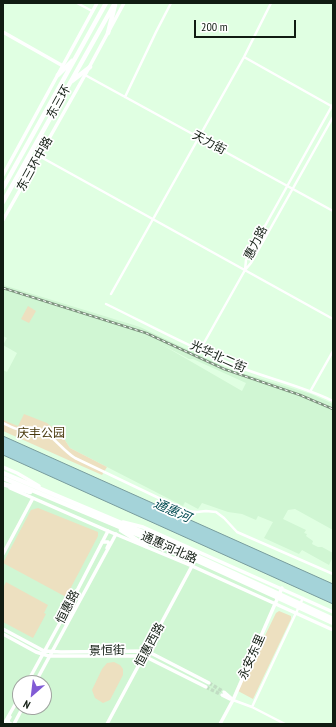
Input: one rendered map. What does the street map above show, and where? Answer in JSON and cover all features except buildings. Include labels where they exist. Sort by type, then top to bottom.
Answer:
[{"type":"highway","points":[[98,17],[102,3]]},
{"type":"highway","name":"东三环","points":[[3,188],[106,3]]},
{"type":"highway","points":[[108,33],[115,3]]},
{"type":"highway","name":"东三环","points":[[3,202],[115,3]]},
{"type":"highway","points":[[58,75],[77,55]]},
{"type":"highway","points":[[69,84],[90,67]]},
{"type":"highway","name":"通惠河北路","points":[[3,473],[47,497],[164,544],[333,619]]},
{"type":"highway","name":"通惠河北路","points":[[3,478],[46,491],[111,518],[333,623]]},
{"type":"highway","points":[[3,484],[47,497]]},
{"type":"highway","points":[[114,524],[146,546]]},
{"type":"street","points":[[77,3],[92,11]]},
{"type":"street","name":"东三环中路","points":[[3,175],[97,3]]},
{"type":"street","name":"东三环中路","points":[[3,220],[90,67],[124,3]]},
{"type":"street","points":[[126,97],[171,3]]},
{"type":"street","points":[[111,294],[154,220],[244,57],[270,3]]},
{"type":"street","points":[[3,32],[63,66]]},
{"type":"street","points":[[244,57],[333,106]]},
{"type":"street","name":"天力街","points":[[85,75],[198,138],[333,210]]},
{"type":"street","name":"惠力路","points":[[245,270],[246,260],[333,106]]},
{"type":"street","name":"惠力路","points":[[245,270],[251,263],[333,117]]},
{"type":"street","points":[[39,156],[333,319]]},
{"type":"street","points":[[200,350],[245,270]]},
{"type":"street","name":"光华北二街","points":[[106,304],[224,361],[248,371],[311,390],[333,400]]},
{"type":"street","points":[[311,390],[333,351]]},
{"type":"street","points":[[3,423],[18,429],[29,426],[40,430],[50,435],[75,458],[186,511],[197,512],[206,510],[216,512],[237,532],[333,574]]},
{"type":"street","name":"通惠河北路","points":[[3,467],[17,473],[46,491]]},
{"type":"street","name":"通惠河北路","points":[[3,484],[108,531],[275,602],[333,630]]},
{"type":"street","points":[[3,554],[33,498]]},
{"type":"street","name":"通惠河北路","points":[[111,518],[143,527],[333,612]]},
{"type":"street","name":"恒惠路","points":[[31,675],[108,531]]},
{"type":"street","name":"恒惠路","points":[[38,675],[116,534]]},
{"type":"street","points":[[101,562],[109,544],[108,542],[102,542]]},
{"type":"street","name":"恒惠西路","points":[[107,724],[192,566]]},
{"type":"street","name":"永安东里","points":[[220,724],[233,700],[282,588]]},
{"type":"street","points":[[252,708],[303,598]]},
{"type":"street","name":"景恒街","points":[[3,629],[43,653],[147,651],[208,685],[144,656],[49,656],[3,634]]},
{"type":"street","points":[[223,693],[233,700],[285,724]]},
{"type":"street","points":[[4,724],[12,710]]},
{"type":"street","points":[[11,724],[8,720],[12,712]]},
{"type":"street","points":[[14,724],[19,715]]},
{"type":"shaded area","points":[[3,285],[140,327],[229,369],[311,394],[333,404],[333,530],[295,509],[288,510],[283,519],[306,530],[304,533],[307,534],[306,536],[313,541],[312,544],[333,553],[333,557],[329,565],[302,550],[299,554],[264,538],[273,522],[258,516],[256,520],[242,514],[228,512],[202,503],[198,509],[185,502],[183,506],[70,448],[61,434],[18,427],[3,420],[3,370],[7,372],[17,353],[3,345],[7,338],[3,336]],"holes":[[[159,343],[189,359],[193,359],[246,383],[242,391]]]},
{"type":"shaded area","points":[[3,479],[277,596],[233,700],[220,724],[3,724]]},
{"type":"green space","points":[[28,306],[36,311],[29,323],[21,319]]},
{"type":"green space","name":"庆丰公园","points":[[24,414],[47,423],[61,434],[70,448],[107,467],[102,475],[3,431],[3,420],[18,426]]},
{"type":"green space","points":[[38,508],[98,532],[98,536],[66,597],[3,563],[31,510]]},
{"type":"green space","points":[[6,582],[48,605],[44,613],[46,614],[33,638],[3,622],[3,588]]},
{"type":"green space","points":[[279,611],[291,616],[291,619],[253,699],[238,691],[276,613]]},
{"type":"green space","points":[[114,662],[120,665],[123,669],[123,675],[110,700],[103,703],[95,698],[92,690],[102,669],[107,663]]},
{"type":"water","points":[[3,436],[333,584],[333,604],[3,455]]},
{"type":"tunnel","points":[[209,683],[224,692]]},
{"type":"tunnel","points":[[206,687],[222,695]]},
{"type":"railway","points":[[3,288],[146,333],[224,369],[300,395],[333,409]]},
{"type":"water label","name":"通惠河","points":[[172,511]]}]
